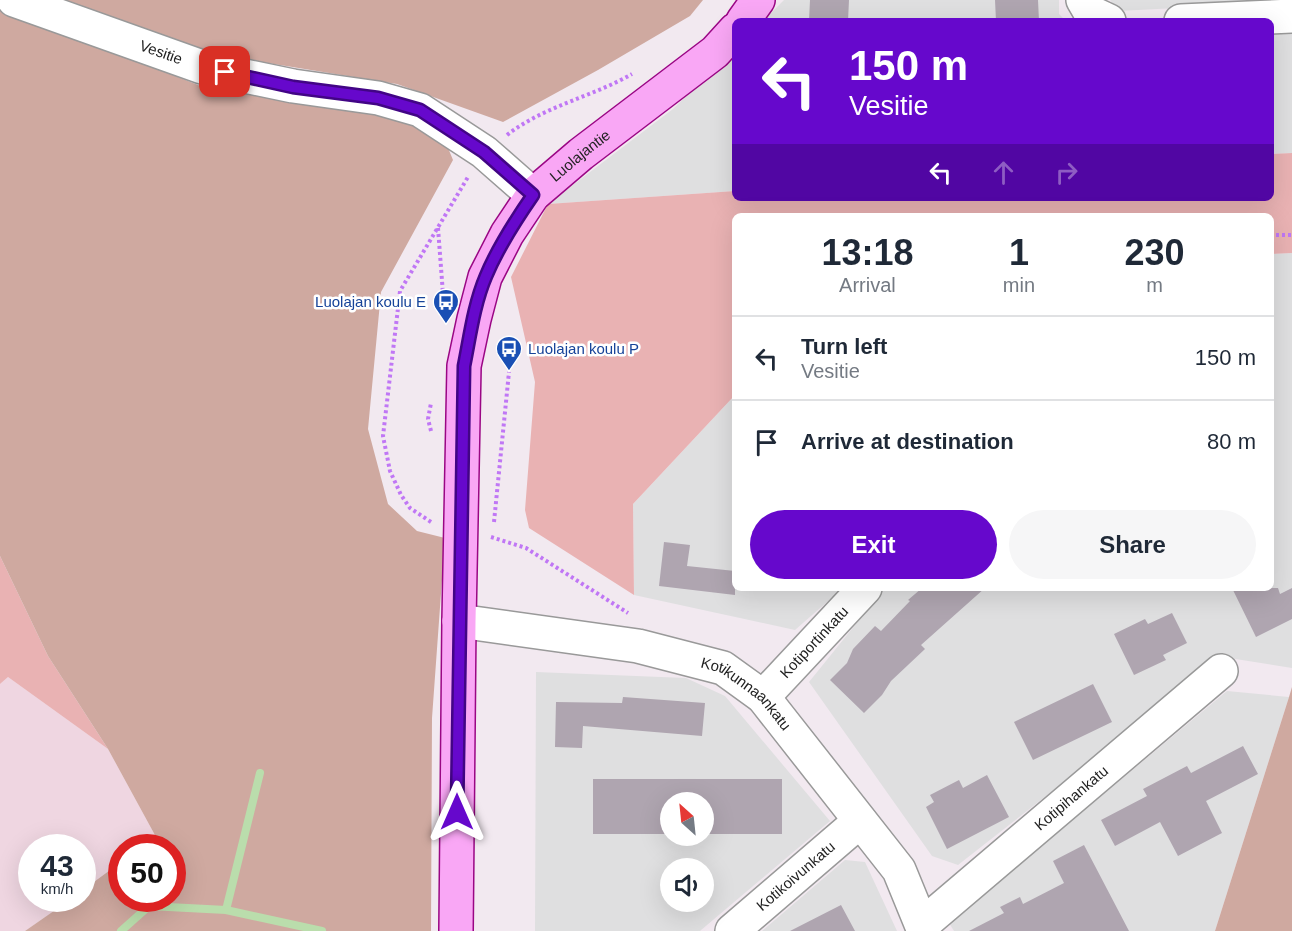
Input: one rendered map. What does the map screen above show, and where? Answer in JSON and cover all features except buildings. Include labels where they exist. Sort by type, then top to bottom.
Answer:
[{"type":"main road","points":[[745,18],[758,0]]},
{"type":"main road","name":"Luolajantie","points":[[456,931],[464,366],[485,277],[507,234],[533,195],[581,154],[715,52],[732,33]]},
{"type":"street","name":"Vesitie","points":[[14,0],[202,67],[293,87],[378,98],[420,110],[484,152],[533,195]]},
{"type":"street","points":[[1083,0],[1090,12],[1103,18]]},
{"type":"street","points":[[1248,18],[1292,16]]},
{"type":"street","name":"Kotiportinkatu","points":[[763,697],[862,591]]},
{"type":"street","name":"Kotikunnaankatu","points":[[459,621],[638,646],[723,668],[763,697],[899,870],[923,928]]},
{"type":"street","name":"Kotipihankatu","points":[[923,928],[1221,671]]},
{"type":"street","name":"Kotikoivunkatu","points":[[732,931],[860,821]]},
{"type":"path","points":[[1274,235],[1292,235]]},
{"type":"path","points":[[492,538],[509,372]]},
{"type":"path","points":[[461,528],[526,548],[627,613],[638,616]]},
{"type":"shaded area","points":[[64,0],[703,0],[690,16],[503,122],[397,84],[212,54]]},
{"type":"shaded area","points":[[784,0],[1059,0],[1059,14],[1063,18],[766,18]]},
{"type":"shaded area","points":[[1110,0],[1292,0],[1292,2],[1119,11]]},
{"type":"shaded area","points":[[0,6],[203,87],[370,107],[441,131],[453,160],[381,292],[368,429],[388,504],[417,531],[445,538],[432,718],[431,931],[25,931],[52,912],[96,912],[96,880],[108,872],[108,912],[186,912],[186,834],[154,834],[108,749],[48,656],[0,556]]},
{"type":"shaded area","points":[[1292,32],[1292,153],[1274,154],[1274,33]]},
{"type":"shaded area","points":[[732,52],[732,191],[548,204],[673,109]]},
{"type":"shaded area","points":[[1292,153],[1292,253],[1274,254],[1274,213],[732,213],[732,398],[633,504],[634,595],[529,528],[525,510],[535,382],[511,277],[548,204],[732,191],[732,201],[1274,201],[1274,154]]},
{"type":"shaded area","points":[[1292,253],[1292,668],[1223,657],[958,865],[932,856],[809,682],[883,591],[1274,591],[1274,254]]},
{"type":"shaded area","points":[[732,398],[732,591],[840,591],[795,630],[634,595],[633,504]]},
{"type":"shaded area","points":[[0,556],[48,656],[108,749],[8,677],[0,684]]},
{"type":"shaded area","points":[[536,672],[686,678],[725,696],[830,821],[700,931],[535,931]]},
{"type":"shaded area","points":[[8,677],[108,749],[154,834],[108,834],[108,872],[96,880],[96,834],[18,834],[18,912],[52,912],[25,931],[0,931],[0,684]]},
{"type":"shaded area","points":[[1292,687],[1292,931],[1215,931],[1289,697]]},
{"type":"shaded area","points":[[1227,691],[1289,697],[1215,931],[954,931],[949,923]]},
{"type":"shaded area","points":[[845,860],[865,862],[897,931],[762,931]]},
{"type":"waterway","points":[[121,931],[149,906],[226,910],[260,773]]},
{"type":"waterway","points":[[226,910],[322,931]]},
{"type":"place","name":"Luolajan koulu E","points":[[446,325]]},
{"type":"place","name":"Luolajan koulu P","points":[[509,372]]},
{"type":"route","points":[[225,72],[293,87],[378,98],[420,110],[484,152],[533,195],[507,234],[485,277],[464,366],[457,812]]}]
